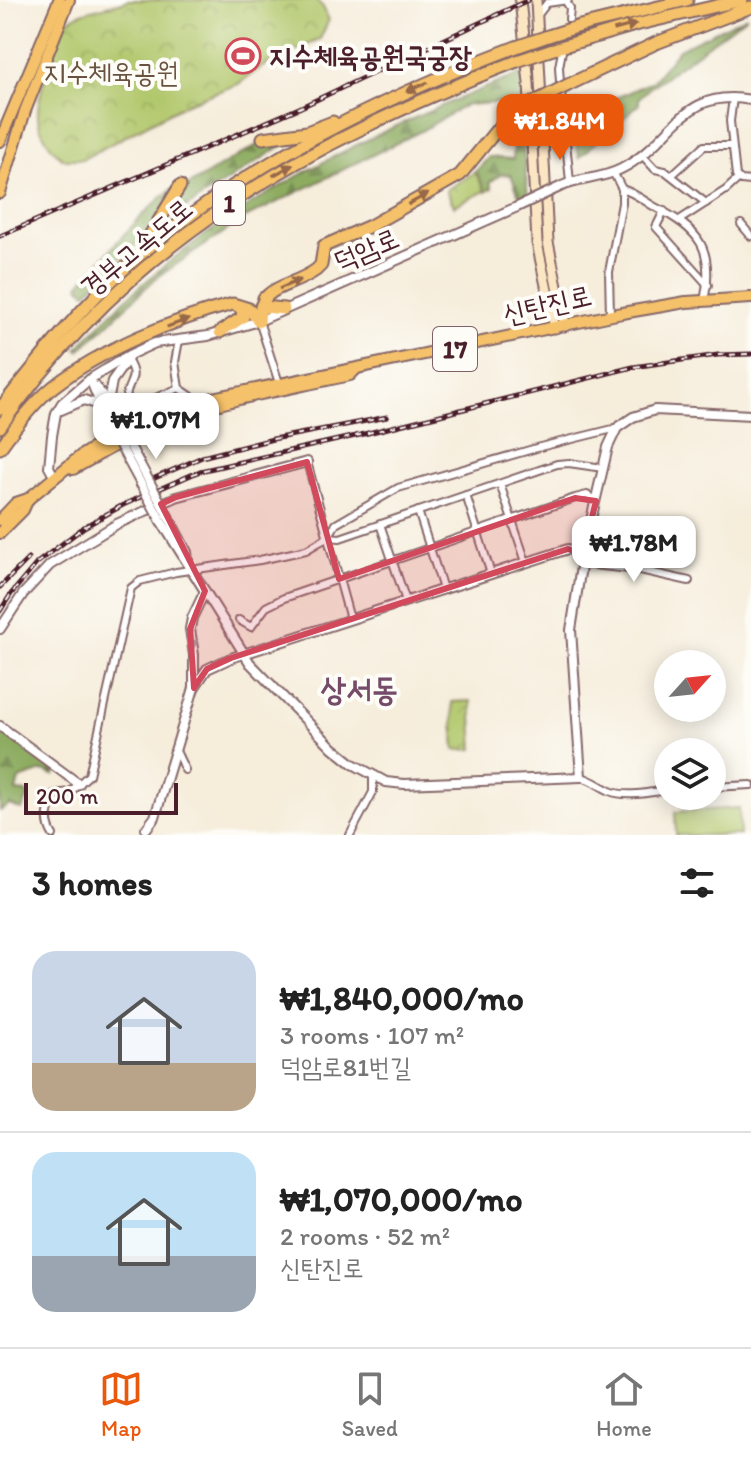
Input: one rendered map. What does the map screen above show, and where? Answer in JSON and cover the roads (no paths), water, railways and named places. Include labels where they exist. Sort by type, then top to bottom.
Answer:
[{"type":"highway","name":"경부고속도로","points":[[0,409],[52,344],[135,259],[239,182],[283,154],[414,88],[516,47],[580,26],[687,0]]},
{"type":"highway","name":"경부고속도로","points":[[0,427],[36,378],[90,317],[140,270],[239,196],[325,147],[408,106],[517,61],[635,25],[742,0]]},
{"type":"highway","points":[[259,321],[259,304],[264,298],[316,270],[321,265],[324,246],[370,226],[460,175],[499,127],[523,108],[656,43],[751,7]]},
{"type":"highway","points":[[263,138],[307,132],[353,117]]},
{"type":"highway","points":[[135,259],[180,186]]},
{"type":"highway","points":[[264,298],[265,307],[284,309]]},
{"type":"highway","points":[[0,448],[52,388],[139,338],[233,304],[249,309],[259,321]]},
{"type":"highway","points":[[220,332],[243,317],[242,309],[233,304]]},
{"type":"main road","points":[[0,141],[59,0]]},
{"type":"main road","points":[[0,193],[25,111],[69,0]]},
{"type":"main road","points":[[520,0],[529,83],[537,243],[560,327]]},
{"type":"main road","points":[[536,0],[548,242],[560,327]]},
{"type":"main road","name":"신탄진로","points":[[55,478],[165,421],[347,368],[355,370],[610,315],[704,301],[751,298]]},
{"type":"main road","name":"신탄진로","points":[[0,520],[16,503],[28,499],[82,455],[132,427],[198,401],[280,386]]},
{"type":"main road","name":"신탄진로","points":[[0,533],[23,510],[28,499]]},
{"type":"street","points":[[536,17],[545,2],[566,0],[570,8],[569,19]]},
{"type":"street","points":[[556,50],[566,184]]},
{"type":"street","points":[[733,98],[730,121],[738,179]]},
{"type":"street","name":"덕암로","points":[[56,413],[70,394],[90,379],[155,343],[220,332],[259,321],[566,184],[613,172],[642,155],[699,104],[709,99],[751,100]]},
{"type":"street","points":[[672,175],[704,146],[732,146]]},
{"type":"street","points":[[642,155],[655,169],[672,175],[706,203]]},
{"type":"street","points":[[610,315],[609,272],[622,203],[622,189],[613,172]]},
{"type":"street","points":[[681,219],[738,179],[751,181]]},
{"type":"street","points":[[622,189],[681,219],[704,250],[709,271],[704,301]]},
{"type":"street","points":[[664,211],[656,227],[708,285]]},
{"type":"street","points":[[741,224],[751,236]]},
{"type":"street","points":[[259,321],[280,386]]},
{"type":"street","points":[[179,340],[175,362],[179,388],[198,401]]},
{"type":"street","points":[[104,404],[112,381],[129,357]]},
{"type":"street","points":[[129,357],[134,377],[125,398],[132,427]]},
{"type":"street","points":[[90,379],[165,519],[187,552],[190,565],[244,655],[333,748],[353,764],[387,782],[425,785],[581,777],[623,794],[654,791]]},
{"type":"street","points":[[127,410],[179,388]]},
{"type":"street","points":[[55,478],[49,467],[56,413],[77,400],[104,404]]},
{"type":"street","points":[[53,835],[49,829],[48,810],[54,794],[70,792],[89,775],[131,588],[140,581],[190,565],[260,560],[306,550],[328,537],[336,524],[398,488],[617,428],[633,417],[655,410],[751,415]]},
{"type":"street","points":[[581,777],[571,630],[582,559],[603,468],[617,428]]},
{"type":"street","points":[[0,629],[23,594],[50,565],[117,524],[176,497],[307,462],[350,619]]},
{"type":"street","points":[[328,537],[340,538],[557,464],[603,468]]},
{"type":"street","points":[[500,484],[526,562]]},
{"type":"street","points":[[466,495],[491,574]]},
{"type":"street","points":[[239,620],[251,627],[260,614],[276,601],[587,495],[596,501]]},
{"type":"street","points":[[418,511],[443,589]]},
{"type":"street","points":[[380,524],[406,601]]},
{"type":"street","points":[[146,829],[155,817],[194,688],[207,669],[231,658],[568,549],[582,559],[689,581]]},
{"type":"street","points":[[194,688],[190,629],[205,591]]},
{"type":"street","points":[[0,726],[79,784]]},
{"type":"street","points":[[175,748],[185,770]]},
{"type":"street","points":[[350,835],[373,792],[373,776]]},
{"type":"street","points":[[726,786],[751,785]]},
{"type":"railway","points":[[0,236],[299,108],[528,0]]},
{"type":"railway","points":[[0,611],[37,563],[84,527],[123,505],[200,471],[633,367],[718,355],[751,354]]},
{"type":"railway","points":[[137,486],[202,457],[273,439],[387,417]]},
{"type":"railway","points":[[0,587],[28,559]]},
{"type":"place","name":"지수체육공원국궁장","points":[[243,56]]},
{"type":"district","name":"상서동","points":[[359,689]]},
{"type":"park label","name":"지수체육공원","points":[[111,72]]}]
